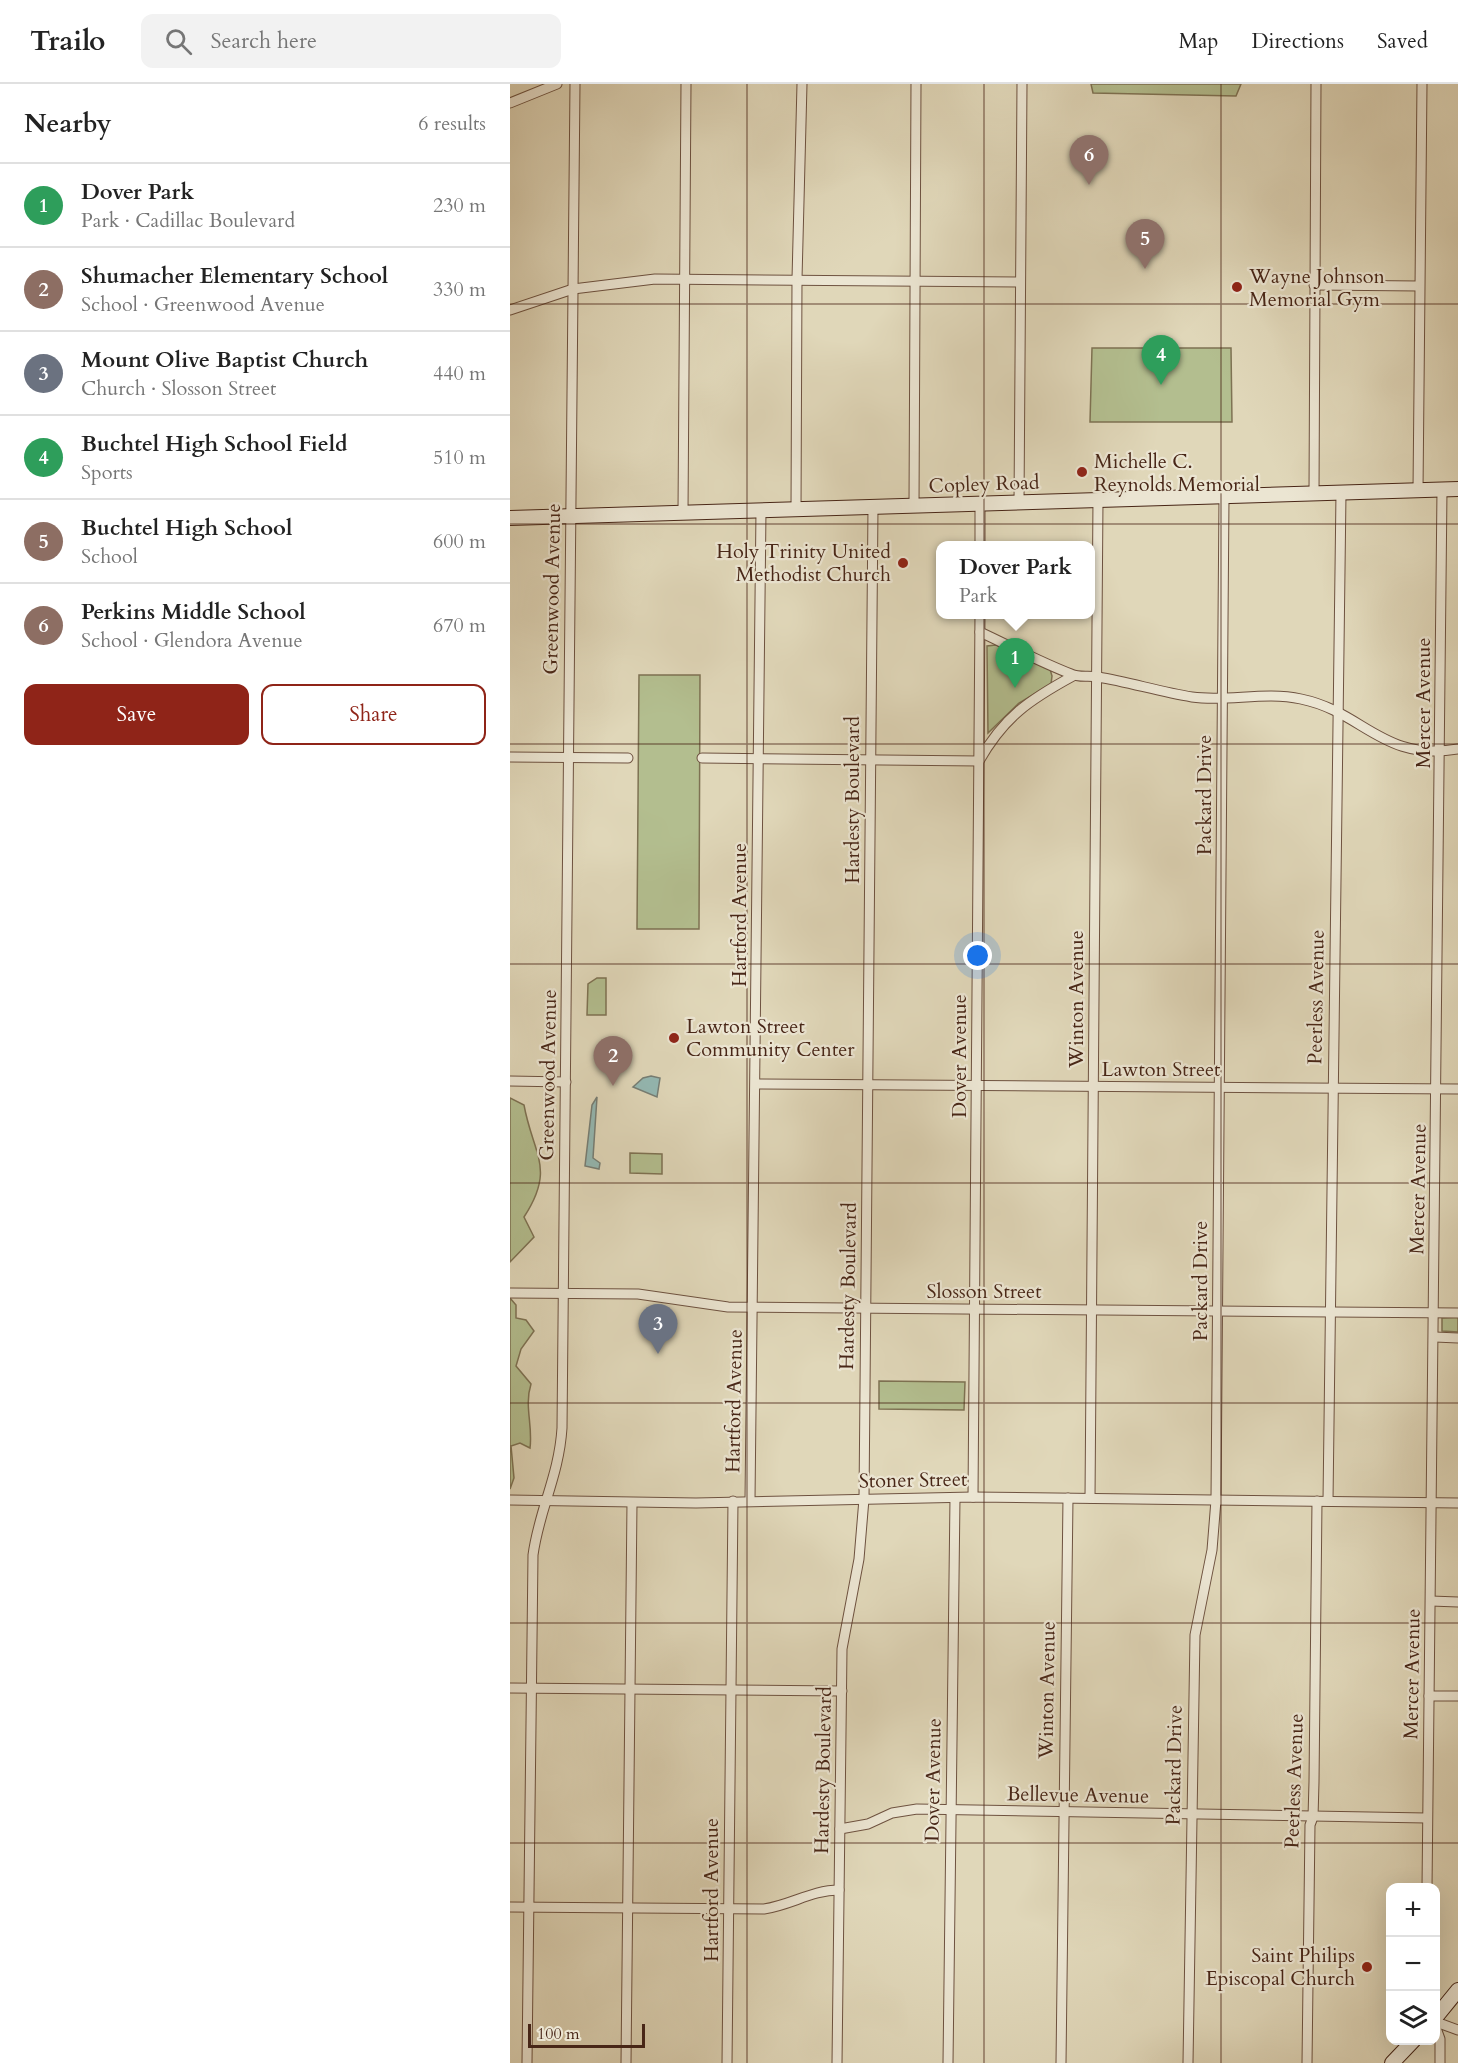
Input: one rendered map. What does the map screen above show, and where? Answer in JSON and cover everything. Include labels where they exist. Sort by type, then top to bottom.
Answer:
[{"type":"main road","name":"Copley Road","points":[[510,518],[1458,489]]},
{"type":"main road","points":[[1440,2013],[1458,1990]]},
{"type":"main road","points":[[1392,2063],[1408,2045]]},
{"type":"street","points":[[510,102],[557,84]]},
{"type":"street","name":"Greenwood Avenue","points":[[527,2063],[532,1555],[538,1525],[560,1453],[566,1082],[575,84]]},
{"type":"street","points":[[683,513],[686,84]]},
{"type":"street","points":[[796,509],[797,279],[802,84]]},
{"type":"street","points":[[914,506],[916,84]]},
{"type":"street","points":[[1019,503],[1022,84]]},
{"type":"street","points":[[1314,493],[1316,84]]},
{"type":"street","points":[[1418,490],[1422,84]]},
{"type":"street","points":[[510,310],[573,289],[624,280],[685,278],[1020,282]]},
{"type":"street","points":[[1314,285],[1419,286]]},
{"type":"street","name":"Mercer Avenue","points":[[1427,1883],[1426,1818],[1435,1337],[1442,490]]},
{"type":"street","name":"Peerless Avenue","points":[[1328,1501],[1341,493]]},
{"type":"street","name":"Packard Drive","points":[[1188,2063],[1195,1635],[1212,1550],[1216,1500],[1224,497]]},
{"type":"street","name":"Winton Avenue","points":[[1090,1498],[1098,500]]},
{"type":"street","points":[[980,504],[980,541]]},
{"type":"street","name":"Hardesty Boulevard","points":[[837,2063],[845,1625],[859,1559],[864,1499],[873,507]]},
{"type":"street","name":"Hartford Avenue","points":[[750,1500],[754,1307],[761,510]]},
{"type":"street","name":"Dover Avenue","points":[[973,1497],[980,619]]},
{"type":"street","points":[[980,632],[1073,676],[1096,676],[1192,697],[1283,696],[1301,699],[1338,711],[1391,743],[1415,750],[1440,752],[1458,748]]},
{"type":"street","points":[[702,758],[979,761],[996,733],[1012,715],[1041,694],[1073,676]]},
{"type":"street","points":[[510,757],[628,758]]},
{"type":"street","points":[[510,1081],[566,1082]]},
{"type":"street","name":"Lawton Street","points":[[756,1084],[1458,1089]]},
{"type":"street","name":"Slosson Street","points":[[510,1293],[638,1294],[710,1305],[754,1307],[1458,1313]]},
{"type":"street","points":[[1435,1337],[1458,1338]]},
{"type":"street","name":"Stoner Street","points":[[510,1500],[632,1503],[973,1497],[1328,1501]]},
{"type":"street","name":"Dover Avenue","points":[[948,2063],[955,1498]]},
{"type":"street","name":"Winton Avenue","points":[[1060,2063],[1068,1498]]},
{"type":"street","name":"Hartford Avenue","points":[[727,2063],[733,1501]]},
{"type":"street","name":"Peerless Avenue","points":[[1306,2063],[1310,1825],[1313,1817],[1317,1501]]},
{"type":"street","points":[[1328,1501],[1458,1503]]},
{"type":"street","points":[[626,2063],[632,1503]]},
{"type":"street","points":[[1431,1601],[1458,1602]]},
{"type":"street","points":[[510,1688],[842,1691]]},
{"type":"street","points":[[1429,1696],[1458,1696]]},
{"type":"street","name":"Bellevue Avenue","points":[[840,1829],[868,1824],[898,1811],[950,1809],[1064,1813],[1426,1818]]},
{"type":"street","points":[[510,1907],[728,1909],[776,1907],[813,1892],[839,1890]]},
{"type":"street","points":[[1440,2023],[1458,2030]]},
{"type":"street","points":[[1440,2045],[1440,2063]]},
{"type":"green space","points":[[1091,84],[1241,84],[1236,96],[1093,93]]},
{"type":"green space","points":[[1092,348],[1231,348],[1232,422],[1090,422]]},
{"type":"green space","points":[[996,645],[1050,669],[1052,676],[1051,684],[1019,703],[988,733],[987,646]]},
{"type":"green space","points":[[639,675],[700,675],[699,929],[637,929]]},
{"type":"green space","points":[[597,978],[606,978],[606,1015],[587,1015],[588,984]]},
{"type":"green space","points":[[510,1098],[524,1105],[540,1173],[539,1186],[534,1200],[524,1217],[534,1237],[510,1262]]},
{"type":"green space","points":[[630,1153],[662,1154],[662,1174],[630,1173]]},
{"type":"green space","points":[[510,1298],[516,1305],[516,1318],[526,1320],[534,1331],[521,1349],[516,1366],[531,1384],[528,1400],[530,1448],[520,1443],[511,1446],[514,1478],[510,1489]]},
{"type":"green space","points":[[1458,1317],[1458,1332],[1442,1331],[1442,1318]]},
{"type":"green space","points":[[879,1381],[965,1382],[964,1410],[879,1409]]},
{"type":"water","points":[[651,1076],[660,1078],[657,1097],[633,1087],[643,1078]]},
{"type":"water","points":[[597,1097],[593,1158],[600,1163],[599,1169],[585,1166],[592,1105]]},
{"type":"place","name":"Perkins Middle School","points":[[1089,185]]},
{"type":"place","name":"Buchtel High School","points":[[1145,269]]},
{"type":"place","name":"Wayne Johnson Memorial Gym","points":[[1237,287]]},
{"type":"place","name":"Buchtel High School Field","points":[[1161,385]]},
{"type":"place","name":"Michelle C. Reynolds Memorial","points":[[1082,472]]},
{"type":"place","name":"Holy Trinity United Methodist Church","points":[[903,563]]},
{"type":"place","name":"Dover Park","points":[[1015,688]]},
{"type":"place","name":"Lawton Street Community Center","points":[[674,1038]]},
{"type":"place","name":"Shumacher Elementary School","points":[[613,1086]]},
{"type":"place","name":"Mount Olive Baptist Church","points":[[658,1354]]},
{"type":"place","name":"Saint Philips Episcopal Church","points":[[1367,1967]]}]
